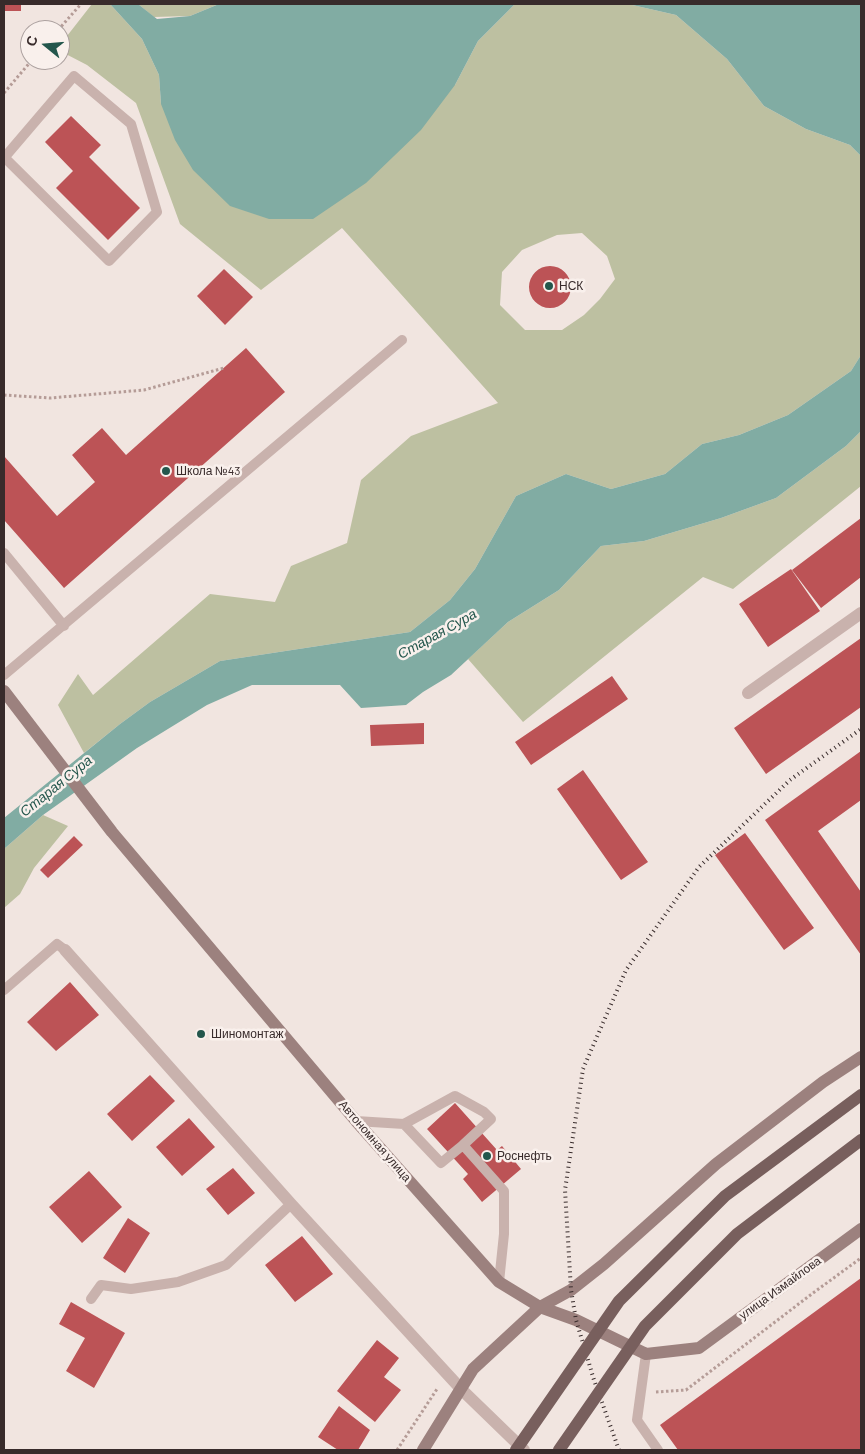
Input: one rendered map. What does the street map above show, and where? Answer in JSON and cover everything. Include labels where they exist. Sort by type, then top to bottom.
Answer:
[{"type":"main road","name":"Автономная улица","points":[[4,691],[112,832],[356,1121],[499,1282],[540,1307],[576,1320],[646,1354]]},
{"type":"main road","points":[[423,1450],[473,1369],[540,1307],[571,1290],[604,1264],[716,1164],[823,1082],[861,1056]]},
{"type":"main road","points":[[516,1450],[619,1301],[725,1196],[861,1095]]},
{"type":"main road","points":[[560,1450],[645,1326],[737,1234],[861,1140]]},
{"type":"main road","name":"улица Измайлова","points":[[646,1354],[699,1348],[861,1229]]},
{"type":"street","points":[[748,693],[861,613]]},
{"type":"street","points":[[65,950],[291,1204],[461,1389],[524,1450]]},
{"type":"lane","points":[[74,76],[131,124],[158,212],[109,261],[4,158],[74,76]]},
{"type":"lane","points":[[4,676],[402,340]]},
{"type":"lane","points":[[4,553],[64,626]]},
{"type":"lane","points":[[4,990],[57,944],[65,950]]},
{"type":"lane","points":[[356,1121],[404,1124],[455,1096],[484,1112],[491,1119],[441,1163],[404,1124]]},
{"type":"lane","points":[[463,1145],[504,1191],[504,1234],[499,1282]]},
{"type":"lane","points":[[91,1299],[102,1285],[131,1289],[178,1282],[226,1265],[291,1204]]},
{"type":"lane","points":[[646,1354],[637,1420],[658,1450]]},
{"type":"path","points":[[67,20],[81,4]]},
{"type":"path","points":[[4,93],[24,70]]},
{"type":"path","points":[[4,395],[50,398],[144,390],[224,368]]},
{"type":"path","points":[[641,1393],[686,1390],[861,1258]]},
{"type":"path","points":[[397,1450],[447,1373]]},
{"type":"green space","points":[[92,4],[110,4],[142,39],[159,75],[161,104],[455,85],[478,41],[515,4],[628,4],[676,15],[727,59],[764,106],[806,129],[850,145],[861,156],[861,355],[851,371],[788,415],[739,435],[702,444],[665,474],[611,489],[566,474],[516,496],[475,569],[450,600],[410,632],[220,661],[150,702],[84,753],[58,705],[78,674],[93,695],[210,594],[275,602],[291,566],[347,543],[361,480],[411,436],[498,403],[342,228],[261,290],[180,224],[136,103],[87,65],[70,56],[70,32]],"holes":[[[582,233],[607,256],[615,279],[600,299],[584,315],[562,330],[525,330],[500,305],[502,272],[522,250],[557,235]]]},
{"type":"green space","points":[[138,4],[219,4],[190,16],[154,17]]},
{"type":"green space","points":[[861,431],[861,486],[733,589],[703,577],[523,722],[468,659],[508,622],[559,590],[601,546],[644,541],[721,518],[776,498],[846,446]]},
{"type":"green space","points":[[43,815],[68,826],[34,868],[20,894],[4,908],[4,849]]},
{"type":"water","points":[[110,4],[138,4],[157,19],[190,16],[219,4],[515,4],[478,41],[455,85],[421,130],[366,183],[313,219],[269,219],[230,206],[193,170],[175,140],[161,104],[159,75],[142,39]]},
{"type":"water","points":[[628,4],[861,4],[861,156],[850,145],[806,129],[764,106],[727,59],[676,15]]},
{"type":"water","name":"Старая Сура","points":[[861,355],[861,431],[846,446],[776,498],[721,518],[644,541],[601,546],[559,590],[508,622],[451,675],[406,705],[361,708],[340,685],[252,685],[207,705],[137,748],[43,815],[4,849],[4,818],[150,702],[220,661],[410,632],[450,600],[475,569],[516,496],[566,474],[611,489],[665,474],[702,444],[739,435],[788,415],[851,371]]},
{"type":"building","points":[[4,4],[21,4],[21,11],[4,11]]},
{"type":"building","points":[[71,116],[101,145],[89,157],[140,208],[108,240],[56,188],[73,171],[45,142]]},
{"type":"building","points":[[546,266],[554,266],[565,272],[571,287],[565,302],[554,308],[546,308],[535,302],[529,291],[529,283],[535,272]]},
{"type":"building","points":[[224,269],[253,297],[225,325],[197,296]]},
{"type":"building","points":[[246,348],[285,392],[64,588],[4,520],[4,456],[57,516],[95,482],[72,455],[102,428],[126,455]]},
{"type":"building","points":[[861,518],[861,577],[821,608],[792,570]]},
{"type":"building","points":[[791,569],[820,611],[768,647],[739,604]]},
{"type":"building","points":[[861,638],[861,707],[766,774],[734,728]]},
{"type":"building","points":[[612,676],[628,699],[531,765],[515,742]]},
{"type":"building","points":[[424,723],[424,744],[371,746],[370,725]]},
{"type":"building","points":[[861,751],[861,800],[818,831],[861,892],[861,955],[765,820]]},
{"type":"building","points":[[583,770],[648,862],[621,880],[557,789]]},
{"type":"building","points":[[745,833],[814,928],[784,950],[715,855]]},
{"type":"building","points":[[74,836],[83,845],[48,878],[40,870]]},
{"type":"building","points":[[70,982],[99,1015],[56,1051],[27,1022]]},
{"type":"building","points":[[150,1075],[175,1101],[132,1141],[107,1114]]},
{"type":"building","points":[[455,1103],[497,1150],[502,1146],[521,1169],[482,1202],[463,1179],[468,1174],[427,1129]]},
{"type":"building","points":[[189,1118],[215,1147],[182,1176],[156,1147]]},
{"type":"building","points":[[233,1168],[255,1193],[228,1215],[206,1189]]},
{"type":"building","points":[[89,1171],[122,1207],[82,1243],[49,1207]]},
{"type":"building","points":[[128,1218],[150,1233],[125,1273],[103,1258]]},
{"type":"building","points":[[302,1236],[333,1274],[295,1302],[265,1265]]},
{"type":"building","points":[[861,1278],[861,1450],[678,1450],[660,1425]]},
{"type":"building","points":[[71,1302],[125,1333],[94,1388],[66,1371],[85,1338],[59,1324]]},
{"type":"building","points":[[377,1340],[399,1358],[384,1377],[401,1390],[375,1422],[337,1391]]},
{"type":"building","points":[[339,1406],[370,1430],[358,1450],[338,1450],[318,1437]]},
{"type":"railway","points":[[619,1450],[594,1380],[576,1320],[571,1290],[565,1190],[583,1069],[626,970],[699,867],[790,780],[861,729]]},
{"type":"place","name":"НСК","points":[[549,286]]},
{"type":"place","name":"Школа №43","points":[[166,471]]},
{"type":"place","name":"Шиномонтаж","points":[[201,1034]]},
{"type":"place","name":"Роснефть","points":[[487,1156]]}]
